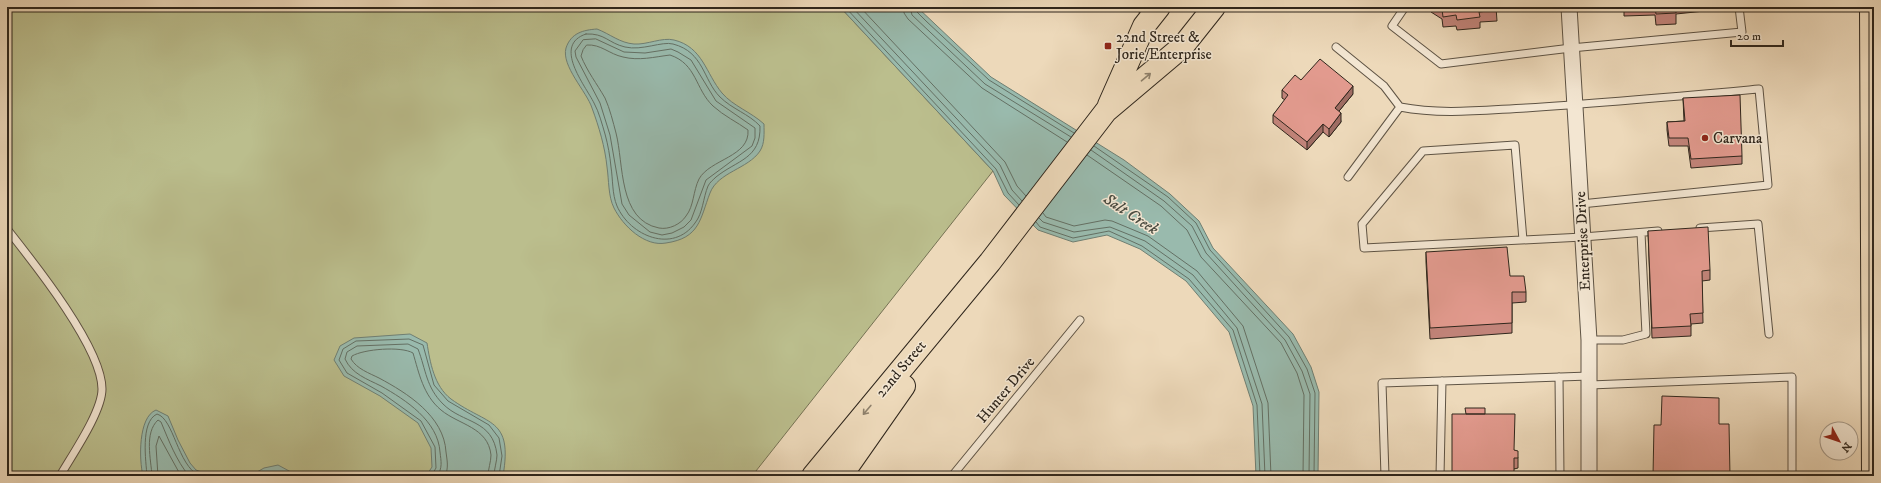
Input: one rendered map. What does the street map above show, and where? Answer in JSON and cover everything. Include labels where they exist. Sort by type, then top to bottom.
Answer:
[{"type":"main road","name":"22nd Street","points":[[813,476],[990,262],[1106,111],[1183,46],[1214,7]]},
{"type":"main road","points":[[1871,7],[1873,476]]},
{"type":"main road","name":"22nd Street","points":[[1106,111],[1150,10]]},
{"type":"main road","name":"22nd Street","points":[[841,476],[990,262]]},
{"type":"street","name":"Enterprise Drive","points":[[1569,7],[1589,340],[1589,476]]},
{"type":"lane","points":[[1406,7],[1392,26],[1440,64],[1572,48],[1742,32],[1739,7]]},
{"type":"lane","points":[[1336,47],[1384,86],[1400,107],[1425,112],[1575,105],[1758,89],[1768,185],[1581,204]]},
{"type":"lane","points":[[1348,177],[1400,107]]},
{"type":"lane","points":[[1523,240],[1515,145],[1423,151],[1362,224],[1364,248],[1583,237],[1664,231]]},
{"type":"lane","points":[[1696,228],[1758,224],[1769,334]]},
{"type":"lane","points":[[7,229],[69,313],[94,355],[100,376],[102,390],[98,406],[60,476]]},
{"type":"lane","points":[[1589,340],[1623,340],[1646,334],[1641,232]]},
{"type":"lane","name":"Hunter Drive","points":[[952,476],[1080,320]]},
{"type":"lane","points":[[1559,377],[1560,476]]},
{"type":"lane","points":[[1385,476],[1382,383],[1559,377],[1590,381],[1792,377],[1792,476]]},
{"type":"lane","points":[[1440,476],[1442,381]]},
{"type":"green space","points":[[7,7],[840,7],[993,171],[752,476],[7,476]]},
{"type":"water","name":"Salt Creek","points":[[840,7],[917,7],[991,77],[1124,160],[1170,194],[1199,221],[1213,248],[1293,334],[1311,367],[1319,392],[1318,476],[1256,476],[1253,406],[1229,332],[1186,281],[1140,249],[1107,235],[1073,242],[1038,230],[1004,195],[993,171]]},
{"type":"water","points":[[597,29],[620,40],[634,44],[669,39],[684,44],[698,55],[726,98],[764,124],[762,148],[760,151],[755,157],[726,175],[714,186],[701,219],[692,232],[686,237],[666,243],[650,242],[629,228],[614,208],[610,193],[605,152],[597,122],[589,102],[567,63],[565,55],[568,43],[574,36],[582,31]]},
{"type":"water","points":[[410,334],[427,343],[434,373],[445,394],[464,408],[495,426],[501,433],[504,443],[505,457],[503,476],[426,476],[432,467],[431,448],[418,423],[380,396],[344,376],[334,360],[340,346],[354,338]]},
{"type":"water","points":[[156,410],[168,416],[178,440],[190,463],[196,470],[213,476],[143,476],[141,440],[146,421],[150,414]]},
{"type":"water","points":[[278,465],[291,472],[292,476],[250,476],[264,468]]},
{"type":"building","points":[[1439,7],[1496,7],[1497,10],[1479,12],[1480,17],[1457,20],[1456,15],[1443,17],[1442,9]]},
{"type":"building","points":[[1655,7],[1676,7],[1676,13],[1656,14]]},
{"type":"building","points":[[1320,59],[1353,86],[1335,108],[1341,113],[1329,129],[1323,124],[1307,142],[1273,115],[1288,95],[1282,90],[1295,75],[1301,80]]},
{"type":"building","name":"Carvana","points":[[1740,95],[1742,156],[1691,159],[1688,138],[1669,138],[1667,122],[1685,121],[1683,98]]},
{"type":"building","points":[[1708,227],[1710,270],[1702,271],[1703,313],[1690,314],[1691,326],[1652,328],[1648,231]]},
{"type":"building","points":[[1507,247],[1510,276],[1524,276],[1526,292],[1512,292],[1512,323],[1430,328],[1426,252]]},
{"type":"building","points":[[1662,396],[1719,398],[1719,424],[1729,424],[1730,476],[1653,476],[1654,425],[1661,425]]},
{"type":"building","points":[[1465,408],[1485,408],[1485,414],[1466,414]]},
{"type":"building","points":[[1452,414],[1515,414],[1514,450],[1518,451],[1518,458],[1514,458],[1514,476],[1452,476]]},
{"type":"place","name":"22nd Street & Jorie/Enterprise","points":[[1108,46]]},
{"type":"place","name":"Carvana","points":[[1705,138]]}]
